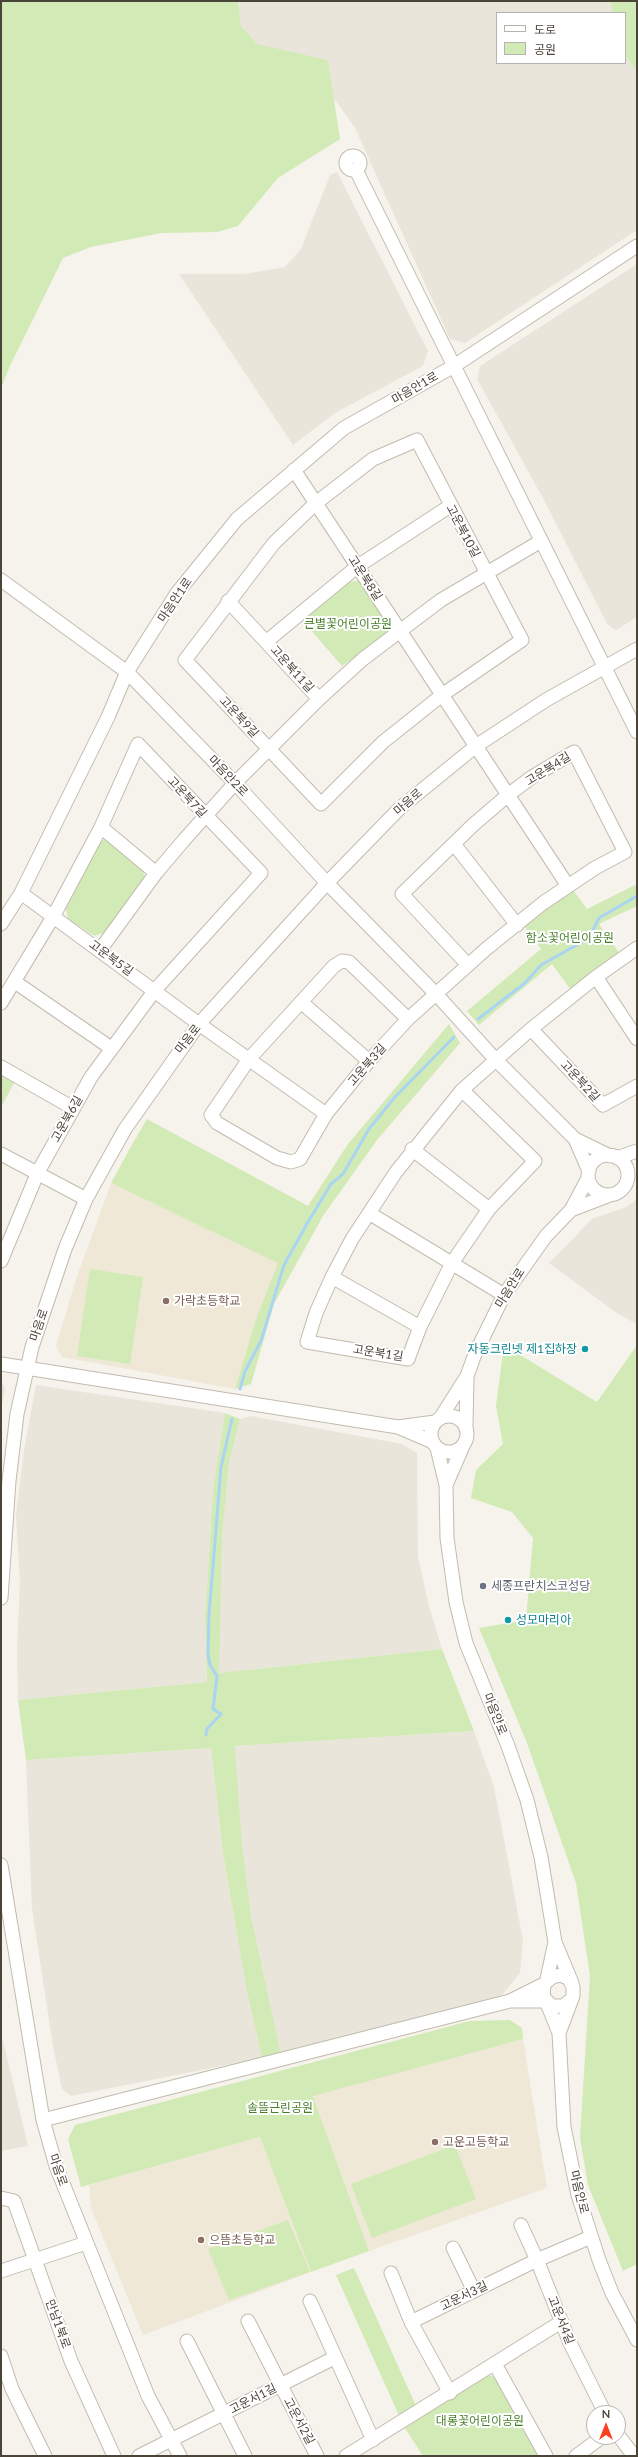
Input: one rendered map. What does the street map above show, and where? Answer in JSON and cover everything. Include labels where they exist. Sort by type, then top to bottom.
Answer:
[{"type":"street","points":[[356,170],[637,732]]},
{"type":"street","name":"마음안1로","points":[[1,924],[21,893],[108,717],[127,672],[178,593],[237,519],[344,428],[454,366],[637,246]]},
{"type":"street","name":"고운북10길","points":[[316,503],[373,459],[417,440],[450,506],[522,640],[442,695]]},
{"type":"street","name":"고운북8길","points":[[294,470],[568,886]]},
{"type":"street","name":"고운북9길","points":[[316,503],[274,542],[185,660],[321,804],[383,742],[442,695]]},
{"type":"street","name":"고운북11길","points":[[450,506],[358,566],[267,641],[319,699],[363,658],[440,600],[542,541]]},
{"type":"street","name":"마음안2로","points":[[1,580],[127,672],[235,783],[327,883],[438,995],[495,1059],[575,1139]]},
{"type":"street","points":[[228,601],[267,641]]},
{"type":"street","name":"마음로","points":[[1,1598],[9,1481],[17,1414],[32,1347],[65,1249],[86,1199],[125,1129],[199,1024],[327,883],[400,808],[476,746],[546,700],[604,666],[637,650]]},
{"type":"street","points":[[100,950],[156,873],[205,816],[235,783],[319,699]]},
{"type":"street","name":"고운북7길","points":[[54,917],[101,827],[138,744],[261,873],[155,990]]},
{"type":"street","name":"고운북4길","points":[[408,1019],[438,995],[468,965],[517,925],[568,886],[595,868],[625,852],[574,752],[532,777],[508,795],[402,894],[468,965]]},
{"type":"street","points":[[101,827],[156,873]]},
{"type":"street","points":[[454,844],[517,925]]},
{"type":"street","name":"고운북5길","points":[[21,893],[155,990],[199,1024],[250,1058],[326,1114]]},
{"type":"street","points":[[1,1003],[54,917]]},
{"type":"street","points":[[495,1059],[596,977],[637,948]]},
{"type":"street","name":"고운북3길","points":[[342,961],[349,962],[408,1019],[369,1061],[326,1114],[300,1159],[291,1162],[277,1158],[218,1123],[211,1114],[250,1058],[334,966],[342,961]]},
{"type":"street","points":[[596,977],[637,1039]]},
{"type":"street","points":[[14,982],[111,1048]]},
{"type":"street","name":"고운북6길","points":[[1,1261],[5,1236],[72,1108],[111,1048],[155,990]]},
{"type":"street","points":[[301,1002],[369,1061]]},
{"type":"street","name":"고운북2길","points":[[531,1029],[603,1105],[637,1086]]},
{"type":"street","name":"고운북1길","points":[[462,1090],[535,1161],[489,1209],[452,1263],[420,1327],[408,1359],[307,1342],[316,1313],[332,1277],[369,1213],[412,1148],[462,1090],[495,1059]]},
{"type":"street","points":[[1,1068],[72,1108]]},
{"type":"street","points":[[575,1139],[613,1157],[625,1165],[627,1181]]},
{"type":"street","points":[[575,1139],[594,1189],[598,1193],[611,1195]]},
{"type":"street","points":[[412,1148],[489,1209]]},
{"type":"street","points":[[571,1210],[589,1174],[599,1158],[613,1157],[637,1151]]},
{"type":"street","points":[[1,1154],[38,1172],[86,1199]]},
{"type":"street","points":[[571,1210],[621,1190],[637,1170]]},
{"type":"street","name":"마음안로","points":[[467,1376],[475,1354],[504,1295],[546,1236],[571,1210]]},
{"type":"street","points":[[369,1213],[504,1295]]},
{"type":"street","points":[[332,1277],[420,1327]]},
{"type":"street","points":[[1,1364],[398,1428],[448,1452],[459,1450],[463,1446]]},
{"type":"street","points":[[446,1485],[431,1431],[467,1376]]},
{"type":"street","points":[[446,1485],[468,1436],[466,1426],[467,1376]]},
{"type":"street","points":[[398,1428],[452,1416],[463,1421],[466,1426]]},
{"type":"street","name":"마음안로","points":[[446,1485],[447,1538],[456,1602],[466,1643],[508,1746],[527,1800],[541,1857],[555,1942]]},
{"type":"street","name":"마음로","points":[[1,1865],[43,2120],[56,2166],[148,2396],[180,2456]]},
{"type":"street","points":[[555,1942],[542,1993],[559,2033]]},
{"type":"street","points":[[555,1942],[572,1983],[574,1992],[559,2033]]},
{"type":"street","points":[[43,2120],[510,2001],[546,1981],[561,1975],[572,1983]]},
{"type":"street","points":[[510,2001],[546,2002],[552,2006],[563,2006],[571,2000]]},
{"type":"street","name":"마음안로","points":[[559,2033],[564,2127],[578,2195],[591,2237],[612,2293],[637,2340]]},
{"type":"street","name":"만남1북로","points":[[1,2198],[14,2201],[71,2361],[114,2456]]},
{"type":"street","name":"고운서4길","points":[[521,2225],[537,2260],[561,2322],[601,2405]]},
{"type":"street","name":"고운서3길","points":[[411,2322],[537,2260],[591,2237]]},
{"type":"street","points":[[1,2271],[86,2243]]},
{"type":"street","points":[[454,2248],[474,2291]]},
{"type":"street","points":[[391,2273],[411,2322],[450,2393]]},
{"type":"street","points":[[310,2301],[334,2358],[373,2440]]},
{"type":"street","name":"고운서2길","points":[[248,2321],[317,2456]]},
{"type":"street","points":[[346,2456],[450,2393],[561,2322]]},
{"type":"street","points":[[187,2341],[245,2456]]},
{"type":"street","points":[[1,2356],[12,2389],[45,2456]]},
{"type":"street","name":"고운서1길","points":[[139,2456],[334,2358]]},
{"type":"street","points":[[495,2364],[546,2456]]},
{"type":"street","points":[[576,2456],[591,2445]]},
{"type":"street","points":[[626,2445],[634,2456]]},
{"type":"shaded area","points":[[238,1],[610,1],[613,12],[496,12],[496,64],[626,64],[626,57],[637,71],[637,230],[465,343],[450,339],[355,128],[333,97],[328,60],[257,45],[241,26]]},
{"type":"shaded area","points":[[337,172],[428,351],[423,366],[335,413],[293,445],[179,274],[244,274],[285,267],[301,249],[330,175]]},
{"type":"shaded area","points":[[637,264],[637,617],[616,630],[607,624],[544,500],[477,379],[480,366]]},
{"type":"shaded area","name":"가락초등학교","points":[[111,1183],[279,1263],[255,1322],[235,1389],[62,1357],[56,1346],[76,1279]]},
{"type":"shaded area","points":[[637,1199],[637,1324],[618,1314],[549,1263],[592,1219],[626,1207]]},
{"type":"shaded area","points":[[1,1379],[5,1388],[1,1412]]},
{"type":"shaded area","points":[[36,1385],[225,1413],[213,1490],[205,1619],[207,1682],[18,1700],[17,1651],[20,1582],[16,1515],[24,1450]]},
{"type":"shaded area","points":[[251,1416],[402,1444],[417,1453],[418,1557],[429,1606],[442,1649],[218,1673],[222,1538],[229,1463],[240,1419]]},
{"type":"shaded area","points":[[474,1731],[494,1787],[507,1855],[523,1941],[520,1973],[502,1995],[481,2003],[281,2054],[251,1916],[242,1843],[235,1746]]},
{"type":"shaded area","points":[[211,1748],[223,1853],[247,1992],[262,2058],[71,2096],[62,2089],[53,2046],[32,1909],[26,1760]]},
{"type":"shaded area","points":[[1,2032],[28,2146],[1,2151]]},
{"type":"shaded area","name":"고운고등학교","points":[[523,2039],[547,2188],[369,2251],[313,2095]]},
{"type":"shaded area","name":"으뜸초등학교","points":[[260,2137],[311,2272],[143,2335],[91,2208],[89,2185]]},
{"type":"green space","points":[[1,1],[238,1],[241,26],[257,44],[328,60],[340,139],[278,178],[238,226],[217,232],[161,233],[91,247],[63,258],[9,368],[1,389]]},
{"type":"green space","points":[[610,1],[637,1],[637,71],[626,57],[626,12],[613,12]]},
{"type":"green space","name":"큰별꽃어린이공원","points":[[362,580],[386,621],[388,633],[342,666],[303,621],[350,582]]},
{"type":"green space","points":[[108,839],[143,870],[145,880],[106,932],[94,936],[68,919],[66,908],[101,841]]},
{"type":"green space","name":"함소꽃어린이공원","points":[[637,884],[637,906],[599,924],[620,954],[571,990],[552,964],[479,1025],[467,1011],[541,949],[524,926],[573,890],[587,909]]},
{"type":"green space","points":[[449,1024],[460,1043],[377,1140],[323,1216],[274,1304],[251,1384],[235,1389],[255,1322],[278,1263],[111,1183],[147,1119],[308,1206],[348,1144]]},
{"type":"green space","points":[[1,1075],[14,1083],[1,1107]]},
{"type":"green space","points":[[90,1269],[143,1277],[130,1364],[77,1356]]},
{"type":"green space","points":[[504,1345],[597,1402],[637,1345],[637,2264],[623,2271],[588,2185],[580,2138],[590,1976],[576,1883],[527,1743],[479,1628],[526,1620],[533,1538],[512,1512],[471,1498],[476,1470],[503,1444],[496,1406]]},
{"type":"green space","points":[[225,1413],[240,1419],[229,1463],[222,1538],[219,1673],[442,1649],[474,1731],[235,1746],[242,1843],[251,1916],[281,2054],[262,2058],[247,1992],[223,1853],[211,1748],[26,1760],[18,1700],[207,1682],[205,1619],[213,1490]]},
{"type":"green space","name":"솔뜰근린공원","points":[[510,2020],[522,2028],[523,2039],[313,2096],[369,2251],[311,2272],[260,2137],[81,2187],[68,2139],[75,2125],[470,2021]]},
{"type":"green space","points":[[455,2145],[476,2199],[372,2238],[351,2184]]},
{"type":"green space","points":[[288,2220],[310,2272],[229,2300],[208,2249]]},
{"type":"green space","points":[[354,2268],[417,2408],[401,2420],[336,2275]]},
{"type":"green space","name":"대롱꽃어린이공원","points":[[488,2375],[497,2378],[540,2456],[423,2456],[405,2428]]},
{"type":"waterway","points":[[478,1019],[525,983],[541,965],[584,941],[592,932],[599,918],[637,896]]},
{"type":"waterway","points":[[240,1389],[245,1371],[261,1341],[284,1265],[331,1184],[343,1174],[369,1129],[394,1098],[454,1037]]},
{"type":"waterway","points":[[206,1735],[207,1729],[221,1714],[213,1709],[217,1676],[210,1665],[208,1655],[209,1615],[221,1467],[232,1419]]},
{"type":"place","name":"가락초등학교","points":[[166,1301]]},
{"type":"place","name":"자동크린넷 제1집하장","points":[[585,1349]]},
{"type":"place","name":"세종프란치스코성당","points":[[483,1586]]},
{"type":"place","name":"성모마리아","points":[[508,1620]]},
{"type":"place","name":"고운고등학교","points":[[435,2142]]},
{"type":"place","name":"으뜸초등학교","points":[[201,2240]]}]
